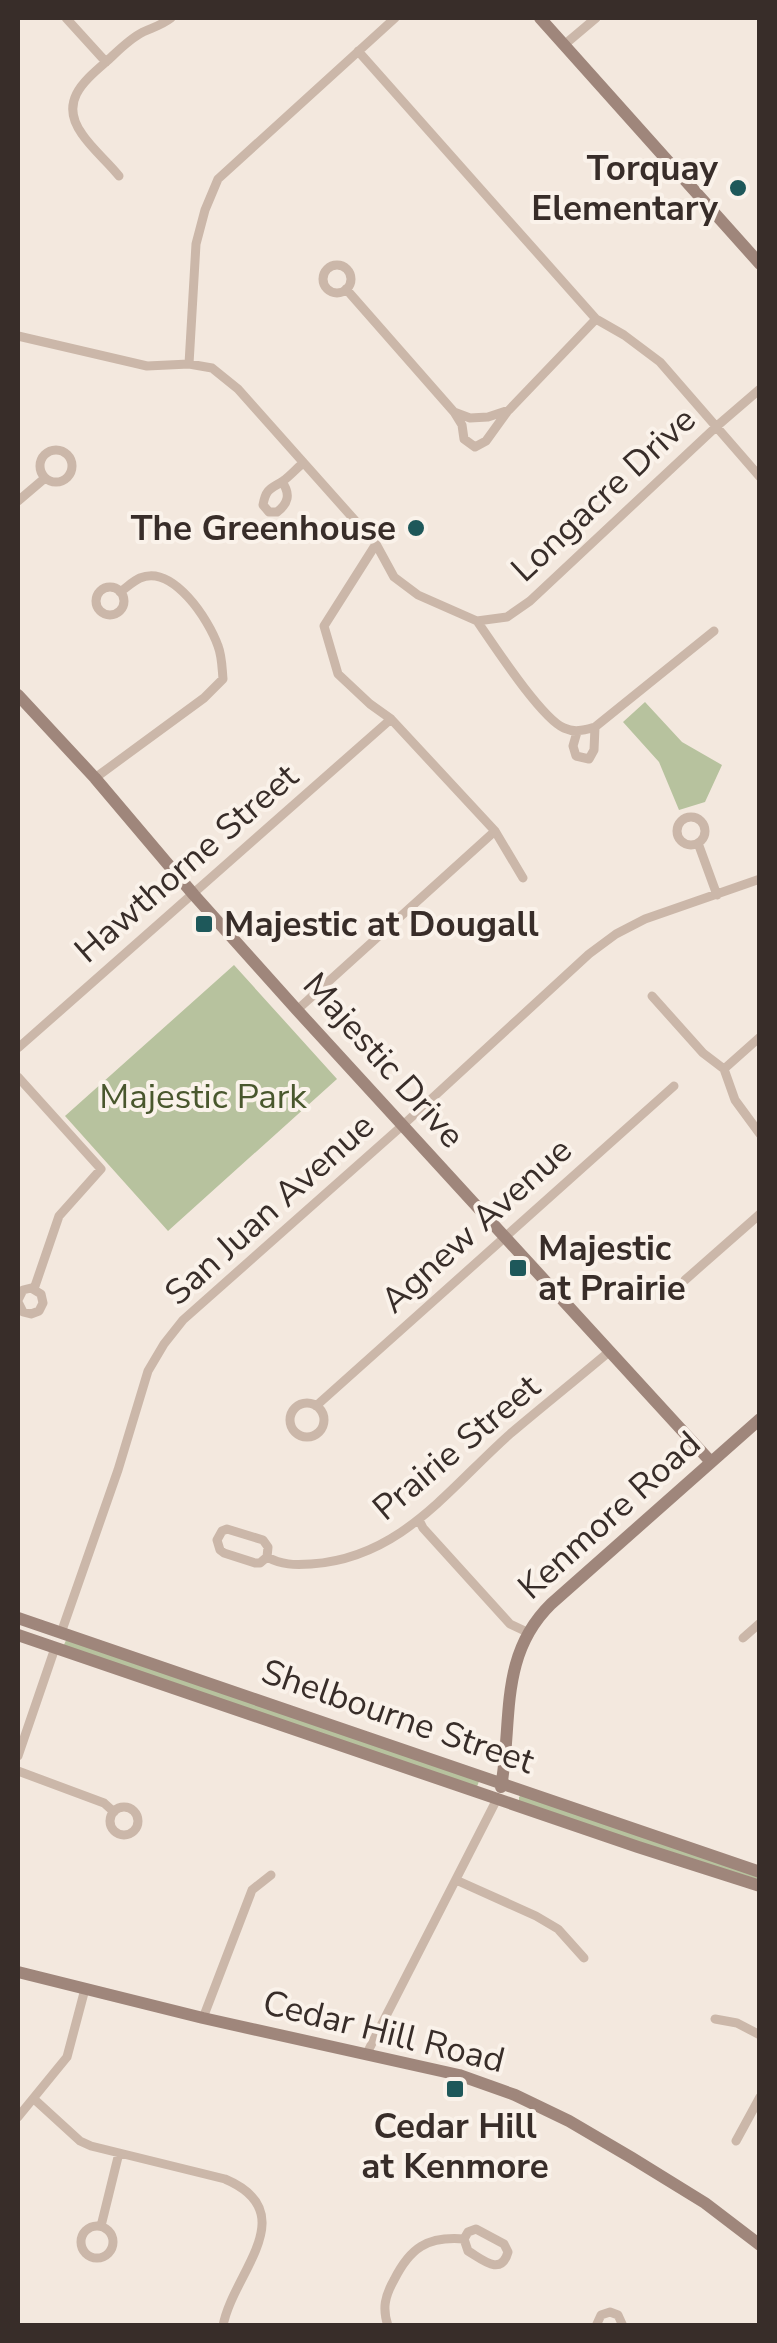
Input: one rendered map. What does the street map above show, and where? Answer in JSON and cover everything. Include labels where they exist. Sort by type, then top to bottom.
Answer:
[{"type":"street","points":[[66,18],[106,62]]},
{"type":"street","points":[[119,176],[82,134],[73,118],[73,103],[84,81],[126,43],[171,18]]},
{"type":"street","points":[[189,364],[196,244],[218,179],[395,18]]},
{"type":"street","points":[[540,18],[760,264]]},
{"type":"street","points":[[564,45],[596,18]]},
{"type":"street","points":[[358,50],[596,319],[660,362],[760,477]]},
{"type":"street","points":[[346,289],[454,412],[462,425],[464,440],[475,447],[486,441],[509,410],[596,319]]},
{"type":"street","points":[[18,336],[147,366],[189,364],[212,368],[238,389],[376,544],[394,577],[418,596],[476,621],[529,694],[561,728],[578,732],[595,727],[714,631]]},
{"type":"street","name":"Longacre Drive","points":[[476,621],[507,617],[530,601],[760,389]]},
{"type":"street","points":[[454,412],[470,418],[488,418],[509,410]]},
{"type":"street","points":[[282,482],[302,462]]},
{"type":"street","points":[[18,502],[46,478]]},
{"type":"street","points":[[376,544],[324,626],[338,674],[391,719],[495,831],[522,878]]},
{"type":"street","points":[[96,778],[204,698],[223,679],[219,648],[204,618],[170,580],[139,578],[120,592]]},
{"type":"street","name":"Majestic Drive","points":[[18,695],[96,778],[297,1010],[711,1462]]},
{"type":"street","name":"Hawthorne Street","points":[[18,1048],[391,719]]},
{"type":"street","points":[[578,732],[573,746],[576,756],[589,759],[594,750],[595,727]]},
{"type":"street","points":[[297,1010],[495,831]]},
{"type":"street","points":[[698,843],[717,895]]},
{"type":"street","name":"San Juan Avenue","points":[[60,1632],[118,1470],[148,1372],[183,1320],[589,954],[645,919],[760,879]]},
{"type":"street","points":[[652,996],[704,1053],[724,1069],[735,1100],[760,1134]]},
{"type":"street","points":[[724,1069],[760,1037]]},
{"type":"street","points":[[18,1077],[101,1168],[60,1216],[34,1288]]},
{"type":"street","name":"Agnew Avenue","points":[[316,1406],[674,1086]]},
{"type":"street","points":[[685,1280],[760,1214]]},
{"type":"street","points":[[34,1288],[43,1298],[39,1311],[26,1313],[18,1301],[23,1290],[34,1288]]},
{"type":"street","name":"Prairie Street","points":[[267,1557],[288,1565],[332,1562],[380,1547],[419,1520],[512,1433],[610,1351]]},
{"type":"street","name":"Kenmore Road","points":[[367,2053],[498,1799],[512,1683],[527,1632],[551,1604],[760,1419]]},
{"type":"street","points":[[419,1520],[422,1528],[510,1624],[527,1632]]},
{"type":"street","name":"Prairie Street","points":[[227,1530],[248,1534],[266,1543],[267,1557],[255,1563],[240,1558],[220,1550],[217,1540],[227,1530]]},
{"type":"street","name":"Shelbourne Street","points":[[18,1618],[760,1872]]},
{"type":"street","points":[[743,1638],[760,1623]]},
{"type":"street","points":[[18,1756],[60,1632]]},
{"type":"street","name":"Shelbourne Street","points":[[18,1634],[760,1886]]},
{"type":"street","points":[[18,1771],[104,1803],[114,1812]]},
{"type":"street","points":[[203,2018],[252,1890],[270,1875]]},
{"type":"street","points":[[456,1880],[536,1916],[558,1930],[584,1958]]},
{"type":"street","name":"Cedar Hill Road","points":[[18,1972],[459,2075],[515,2095],[569,2121],[705,2203],[760,2245]]},
{"type":"street","points":[[18,2116],[67,2058],[85,1990]]},
{"type":"street","points":[[715,2019],[736,2023],[760,2035]]},
{"type":"street","points":[[736,2141],[760,2097]]},
{"type":"street","points":[[34,2100],[80,2141],[91,2146],[225,2179],[251,2195],[263,2225],[260,2242],[229,2301],[222,2326]]},
{"type":"street","points":[[101,2226],[120,2152]]},
{"type":"street","points":[[388,2326],[384,2304],[410,2254],[435,2240],[464,2239],[472,2230],[480,2230],[507,2247],[507,2257],[501,2264],[492,2264],[468,2251],[464,2239]]},
{"type":"street","points":[[596,2326],[601,2315],[610,2312],[618,2314],[623,2326]]},
{"type":"green space","points":[[645,702],[682,742],[722,765],[705,802],[679,810],[659,762],[623,722]]},
{"type":"green space","name":"Majestic Park","points":[[234,965],[337,1079],[168,1231],[65,1116]]},
{"type":"green space","points":[[67,1638],[480,1779],[476,1789],[63,1647]]},
{"type":"green space","points":[[522,1794],[759,1874],[759,1883],[519,1802]]},
{"type":"place","name":"Torquay Elementary","points":[[738,188]]},
{"type":"place","name":"The Greenhouse","points":[[416,528]]},
{"type":"place","name":"Majestic at Dougall","points":[[204,924]]},
{"type":"place","name":"Majestic at Prairie","points":[[518,1268]]},
{"type":"place","name":"Cedar Hill at Kenmore","points":[[455,2089]]}]
